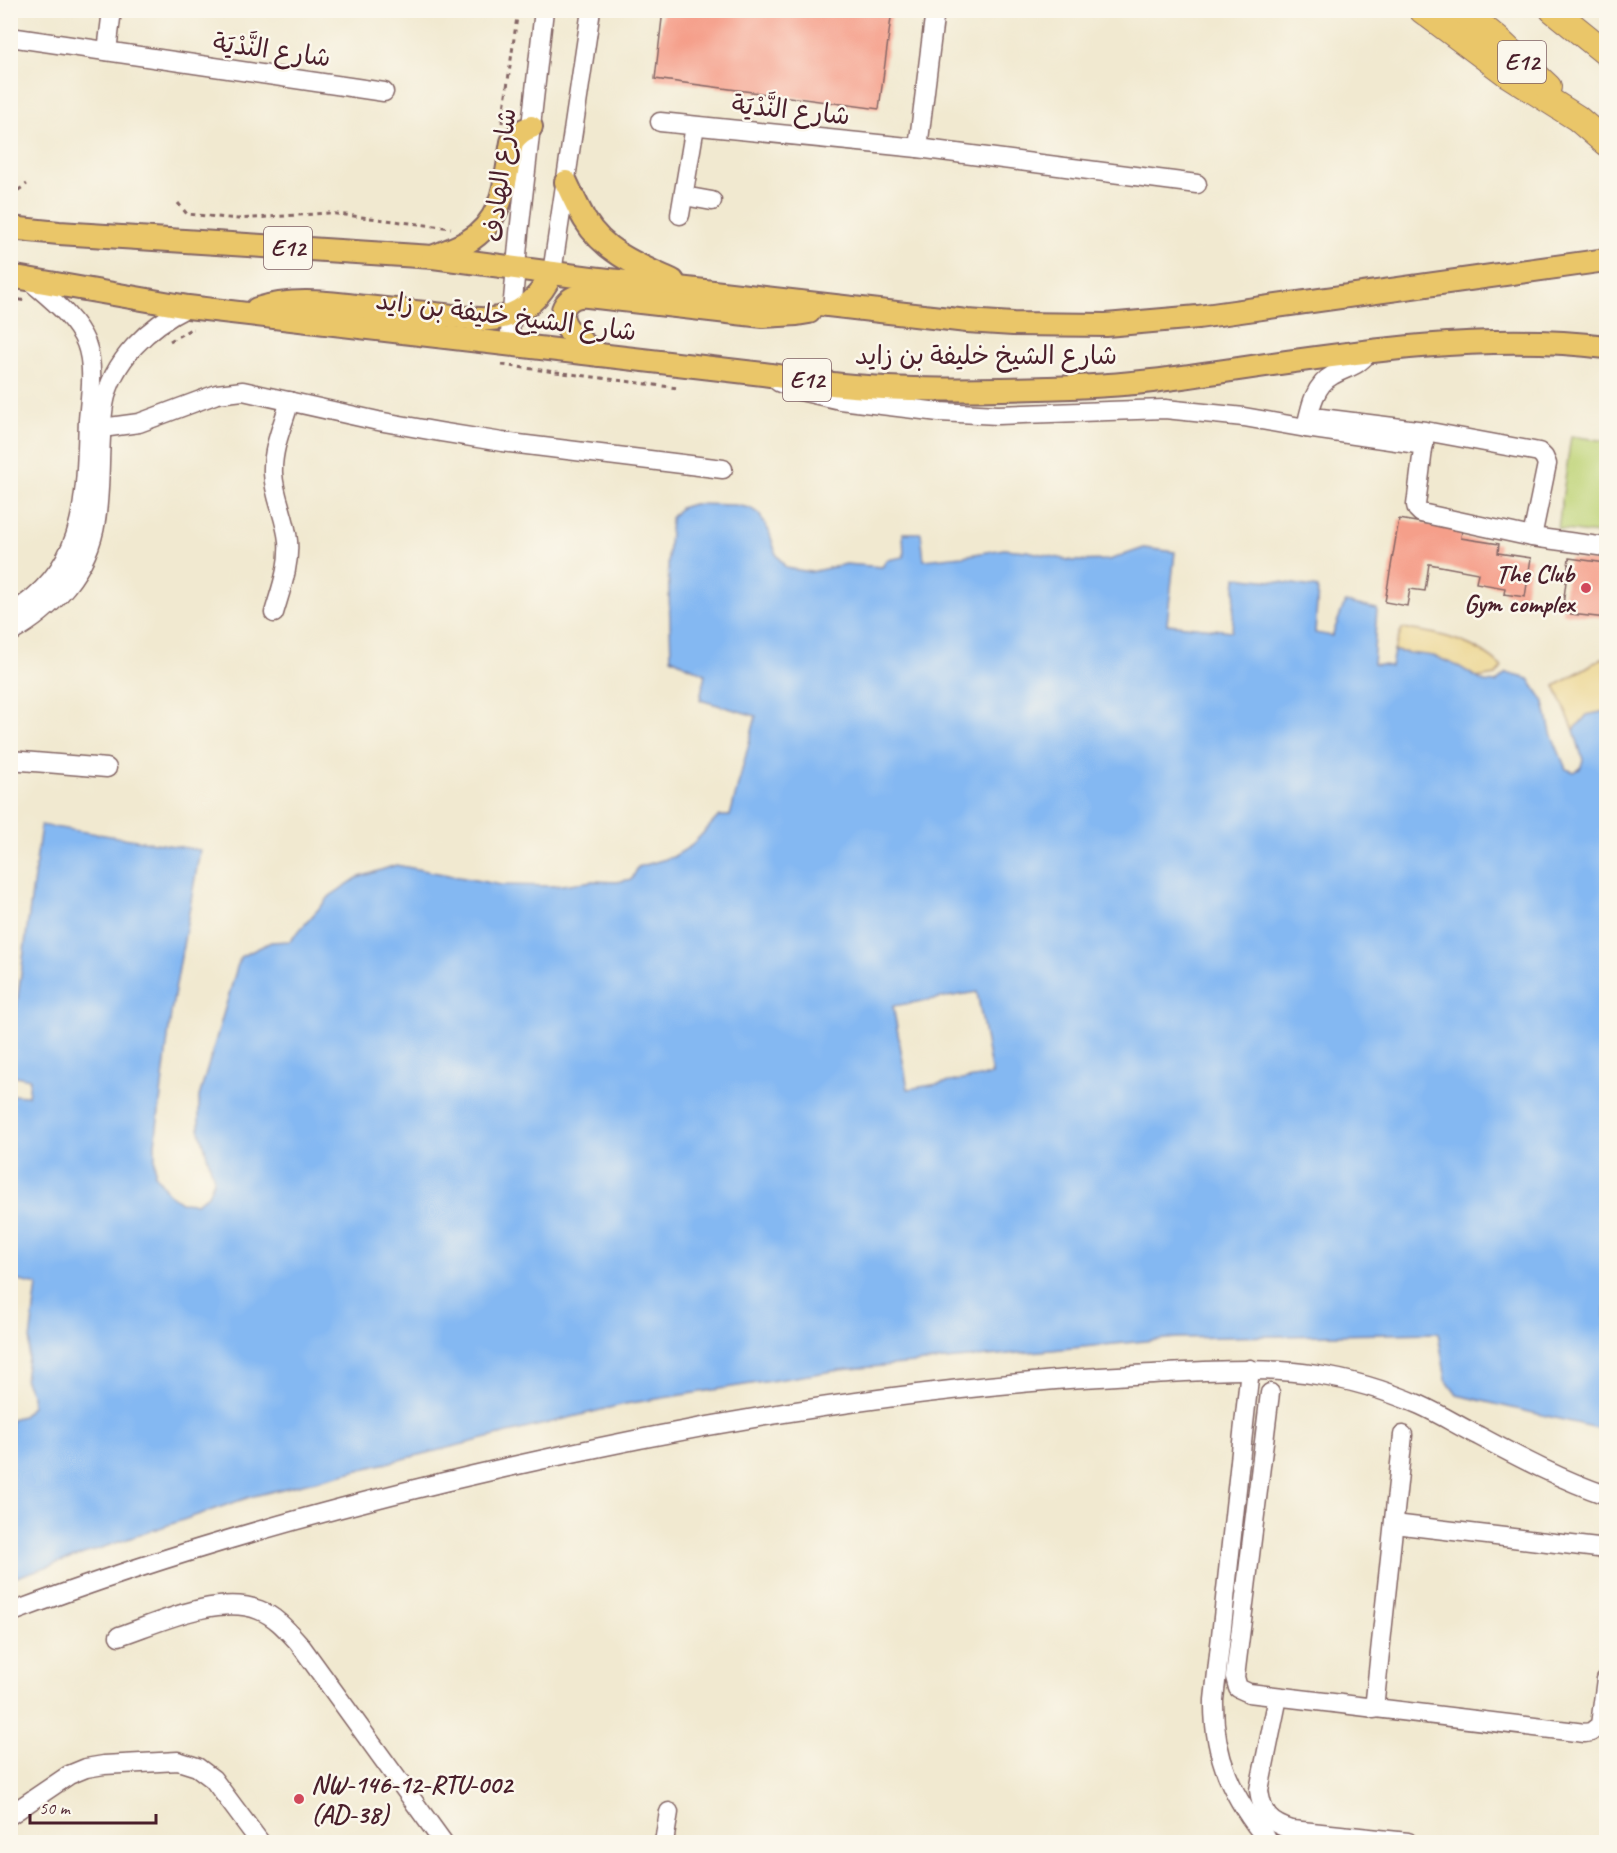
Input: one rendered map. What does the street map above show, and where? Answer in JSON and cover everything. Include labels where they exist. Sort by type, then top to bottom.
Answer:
[{"type":"highway","points":[[1422,10],[1509,75],[1577,118],[1606,143]]},
{"type":"highway","name":"E12","points":[[1462,10],[1518,57],[1577,118]]},
{"type":"highway","name":"E12","points":[[1553,10],[1606,53]]},
{"type":"main road","points":[[433,258],[468,242],[489,223],[502,199],[512,142],[523,129],[531,127]]},
{"type":"main road","points":[[566,182],[586,222],[614,252],[694,290]]},
{"type":"main road","points":[[10,219],[59,233]]},
{"type":"main road","name":"شارع الشيخ خليفة بن زايد","points":[[10,228],[433,258],[694,290],[1013,324],[1117,324],[1198,317],[1606,260]]},
{"type":"main road","points":[[244,314],[280,304],[313,302],[472,318],[500,318],[525,308],[546,287],[552,273]]},
{"type":"main road","name":"شارع الشيخ خليفة بن زايد","points":[[19,277],[188,307],[850,386],[889,388],[1050,388],[1149,381],[1369,352],[1463,343],[1553,342],[1606,346]]},
{"type":"main road","points":[[599,356],[567,329],[563,321],[566,304],[572,298],[588,296],[763,316],[797,314],[827,305]]},
{"type":"street","points":[[107,51],[112,10]]},
{"type":"street","name":"شارع الهادف","points":[[509,345],[544,10]]},
{"type":"street","points":[[552,273],[591,10]]},
{"type":"street","points":[[918,148],[935,10]]},
{"type":"street","name":"شارع النَّدْيَة","points":[[10,37],[384,92]]},
{"type":"street","name":"شارع النَّدْيَة","points":[[660,122],[918,148],[1197,184]]},
{"type":"street","points":[[680,215],[695,126]]},
{"type":"street","points":[[684,196],[712,201]]},
{"type":"street","points":[[10,614],[33,598],[47,584],[59,569],[76,534],[85,496],[90,378],[89,352],[73,321],[19,277]]},
{"type":"street","points":[[10,633],[41,613],[56,599],[70,583],[87,553],[96,520],[105,403],[121,364],[143,337],[157,325],[188,307]]},
{"type":"street","points":[[1307,422],[1314,399],[1326,380],[1357,365],[1369,352]]},
{"type":"street","points":[[763,374],[800,391],[820,396],[939,412],[998,415],[1165,409],[1307,422],[1539,452],[1546,464],[1532,537]]},
{"type":"street","points":[[102,428],[139,423],[218,394],[256,393],[378,421],[482,439],[723,469]]},
{"type":"street","points":[[274,613],[285,575],[288,552],[286,530],[274,484],[273,460],[290,401]]},
{"type":"street","points":[[1425,438],[1416,505],[1425,515],[1532,537],[1606,547]]},
{"type":"street","points":[[10,760],[107,768]]},
{"type":"street","points":[[10,1613],[120,1574],[283,1523],[463,1477],[644,1438],[823,1407],[911,1395],[1088,1378],[1250,1369],[1315,1374],[1364,1385],[1400,1396],[1559,1477],[1606,1495]]},
{"type":"street","points":[[1250,1369],[1215,1684],[1214,1716],[1218,1751],[1224,1771],[1244,1809],[1269,1842]]},
{"type":"street","points":[[1270,1393],[1235,1677],[1238,1688],[1243,1692],[1278,1697],[1590,1732],[1600,1725],[1602,1719],[1606,1679]]},
{"type":"street","points":[[1374,1708],[1403,1435]]},
{"type":"street","points":[[1394,1524],[1606,1549]]},
{"type":"street","points":[[119,1636],[210,1606],[234,1604],[259,1610],[280,1623],[298,1642],[443,1842]]},
{"type":"street","points":[[1278,1697],[1259,1790],[1261,1804],[1268,1816],[1279,1826],[1292,1830],[1408,1842]]},
{"type":"street","points":[[10,1815],[69,1775],[86,1767],[178,1761],[197,1767],[213,1779],[260,1842]]},
{"type":"street","points":[[664,1842],[669,1812]]},
{"type":"path","points":[[502,124],[518,10]]},
{"type":"path","points":[[10,192],[14,193],[27,184]]},
{"type":"path","points":[[178,203],[187,214],[238,219],[329,213],[453,228]]},
{"type":"path","points":[[170,340],[191,328],[202,330]]},
{"type":"path","points":[[493,364],[678,388]]},
{"type":"green space","points":[[1571,436],[1606,441],[1606,535],[1558,529]]},
{"type":"sand","points":[[1402,629],[1455,639],[1480,651],[1502,667],[1496,675],[1476,678],[1437,658],[1394,651]]},
{"type":"sand","points":[[1602,658],[1606,659],[1606,711],[1587,715],[1574,730],[1555,686]]},
{"type":"water","points":[[693,504],[735,505],[750,508],[759,514],[769,531],[776,554],[786,568],[811,572],[846,564],[882,567],[887,560],[904,557],[903,533],[921,533],[924,560],[1004,549],[1027,551],[1073,561],[1109,560],[1144,548],[1175,552],[1167,624],[1232,631],[1236,577],[1318,588],[1315,633],[1332,636],[1345,602],[1377,609],[1373,664],[1391,666],[1394,651],[1434,656],[1460,667],[1484,682],[1496,683],[1506,673],[1529,679],[1544,702],[1551,733],[1566,769],[1574,772],[1580,769],[1583,760],[1574,730],[1587,715],[1606,711],[1606,1430],[1457,1395],[1446,1380],[1438,1333],[1177,1338],[840,1370],[625,1404],[250,1497],[11,1579],[11,1419],[22,1416],[32,1406],[32,1396],[25,1381],[37,1285],[11,1279],[11,1095],[28,1096],[30,1079],[11,1075],[11,1048],[41,825],[200,850],[171,1013],[155,1144],[155,1174],[168,1193],[181,1202],[196,1203],[208,1195],[214,1179],[199,1128],[199,1097],[240,957],[271,942],[290,941],[330,896],[357,878],[396,865],[501,885],[554,886],[593,881],[617,882],[632,879],[638,867],[673,857],[691,846],[719,816],[730,816],[756,716],[700,700],[705,674],[671,658],[668,558],[671,518],[680,508]],"holes":[[[977,992],[992,1075],[908,1089],[893,1006]]]},
{"type":"building","points":[[663,10],[892,10],[879,109],[655,79]]},
{"type":"building","points":[[1399,519],[1462,530],[1461,538],[1499,544],[1498,553],[1531,558],[1525,597],[1504,594],[1505,588],[1476,583],[1478,573],[1429,564],[1425,591],[1410,589],[1407,606],[1385,602]]},
{"type":"building","name":"The Club Gym complex","points":[[1569,558],[1606,563],[1606,618],[1562,613]]},
{"type":"place","name":"The Club Gym complex","points":[[1586,588]]},
{"type":"place","name":"NW-146-12-RTU-002 (AD-38)","points":[[299,1799]]}]
